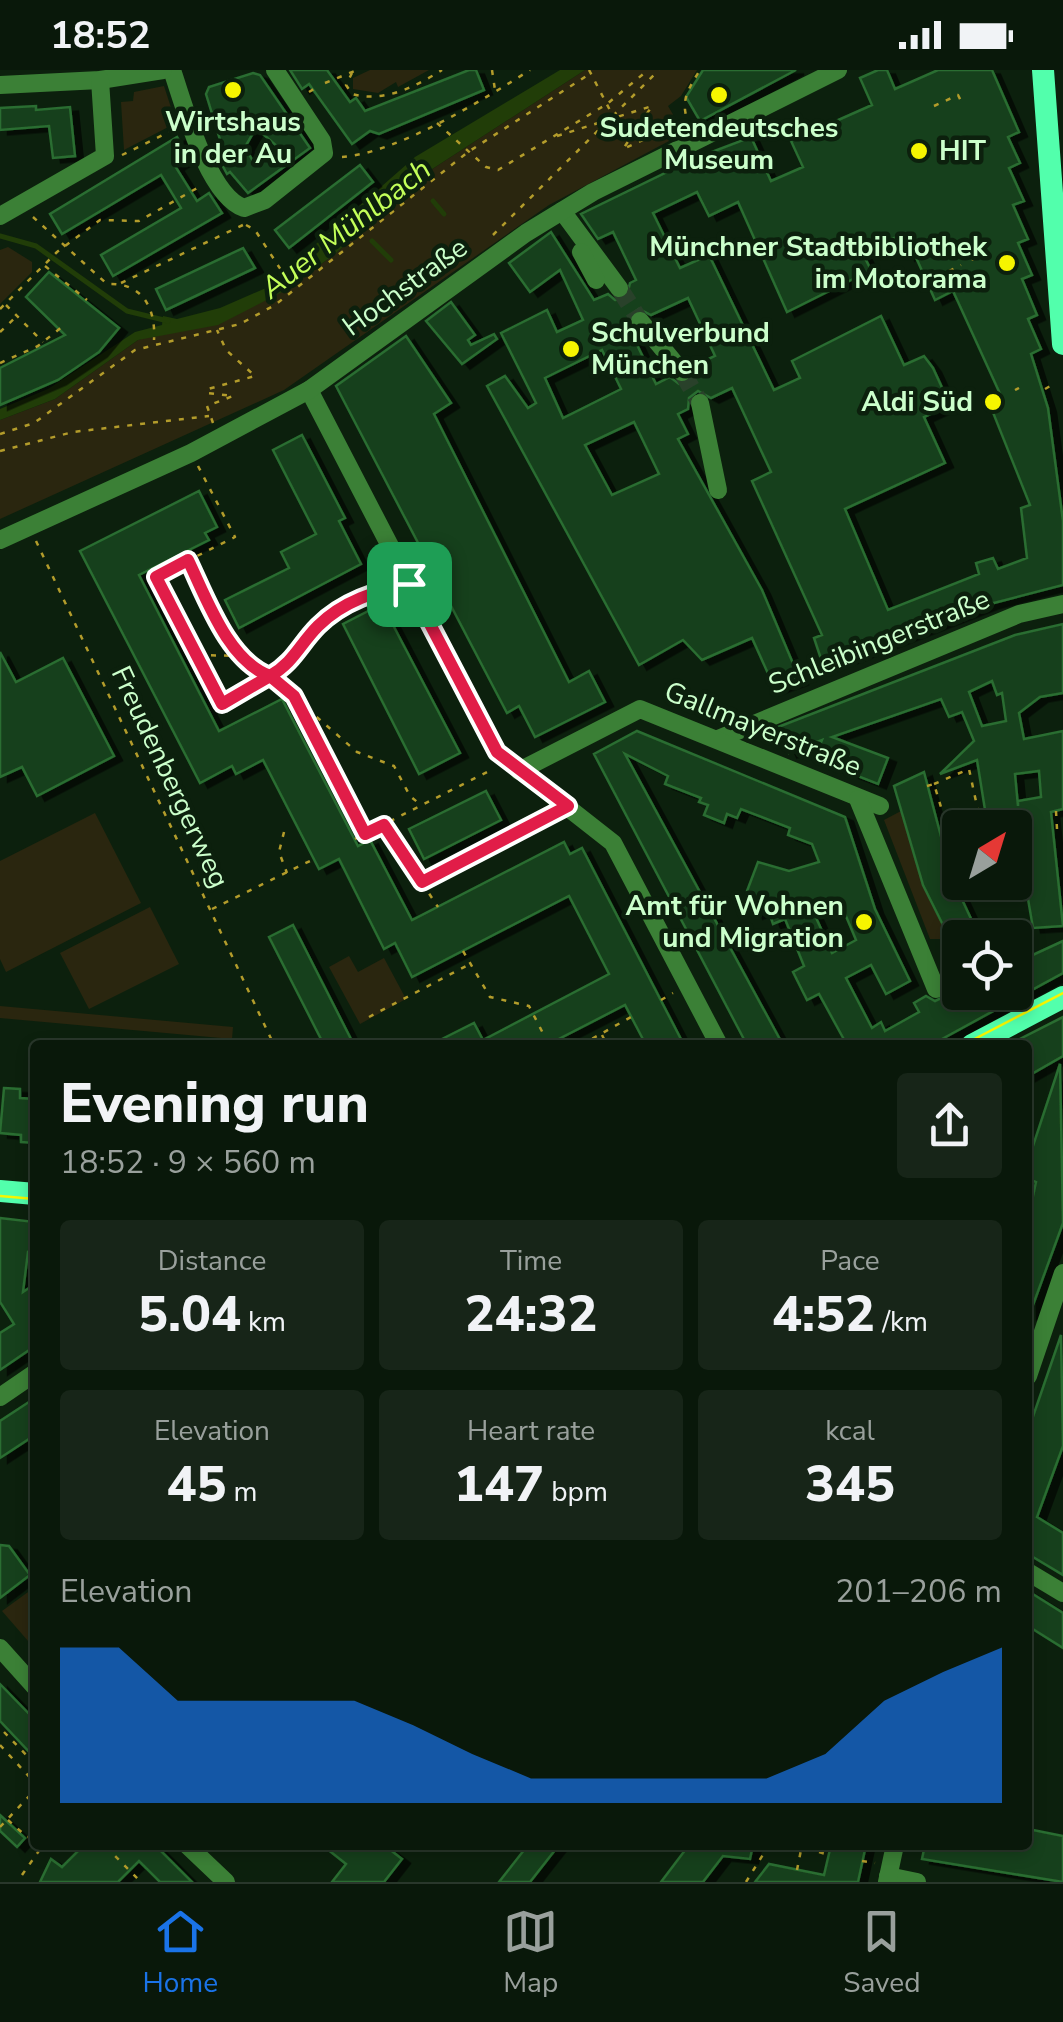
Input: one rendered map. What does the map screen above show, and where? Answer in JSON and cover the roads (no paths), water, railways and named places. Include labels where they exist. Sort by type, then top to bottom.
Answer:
[{"type":"main road","points":[[1042,70],[1063,344]]},
{"type":"main road","points":[[981,1040],[1063,997]]},
{"type":"main road","points":[[0,1191],[30,1194]]},
{"type":"street","points":[[0,85],[100,80],[163,70]]},
{"type":"street","points":[[172,70],[214,179],[244,216],[324,153],[316,132],[275,70]]},
{"type":"street","name":"Hochstraße","points":[[0,540],[191,453],[309,390],[562,211],[838,70]]},
{"type":"street","points":[[0,216],[105,156],[100,80]]},
{"type":"street","points":[[562,211],[596,280]]},
{"type":"street","points":[[562,211],[619,288]]},
{"type":"street","points":[[640,320],[682,372]]},
{"type":"street","points":[[309,390],[497,752],[613,843],[715,1040]]},
{"type":"street","points":[[700,403],[718,490]]},
{"type":"street","name":"Schleibingerstraße","points":[[718,739],[1019,614],[1063,604]]},
{"type":"street","name":"Gallmayerstraße","points":[[513,766],[640,709],[718,739],[776,768],[880,806]]},
{"type":"street","points":[[858,798],[936,989]]},
{"type":"street","points":[[1032,1364],[1063,1273]]},
{"type":"street","points":[[0,1397],[30,1376]]},
{"type":"street","points":[[1032,1574],[1063,1593]]},
{"type":"street","points":[[0,1648],[30,1681]]},
{"type":"street","points":[[198,1850],[226,1882]]},
{"type":"street","points":[[894,1850],[888,1879],[918,1882]]},
{"type":"water","name":"Auer Mühlbach","points":[[560,70],[585,70],[423,175],[335,254],[282,292],[218,325],[138,340],[55,399],[0,420],[0,409],[48,389],[135,332],[162,325],[163,316],[177,319],[220,308],[266,288],[415,157]]},
{"type":"waterway","name":"Auer Mühlbach","points":[[433,201],[444,214]]},
{"type":"waterway","points":[[0,236],[36,246],[127,311],[168,321]]},
{"type":"waterway","name":"Auer Mühlbach","points":[[372,241],[391,260]]},
{"type":"tunnel","points":[[619,288],[640,321]]},
{"type":"tunnel","points":[[682,372],[700,403]]},
{"type":"tram line","points":[[973,1040],[1063,993]]},
{"type":"tram line","points":[[0,1196],[30,1199]]},
{"type":"place","name":"Wirtshaus in der Au","points":[[233,90]]},
{"type":"place","name":"Sudetendeutsches Museum","points":[[719,95]]},
{"type":"place","name":"HIT","points":[[919,151]]},
{"type":"place","name":"Münchner Stadtbibliothek im Motorama","points":[[1007,263]]},
{"type":"place","name":"Schulverbund München","points":[[571,349]]},
{"type":"place","name":"Aldi Süd","points":[[993,402]]},
{"type":"place","name":"Amt für Wohnen und Migration","points":[[864,922]]}]
